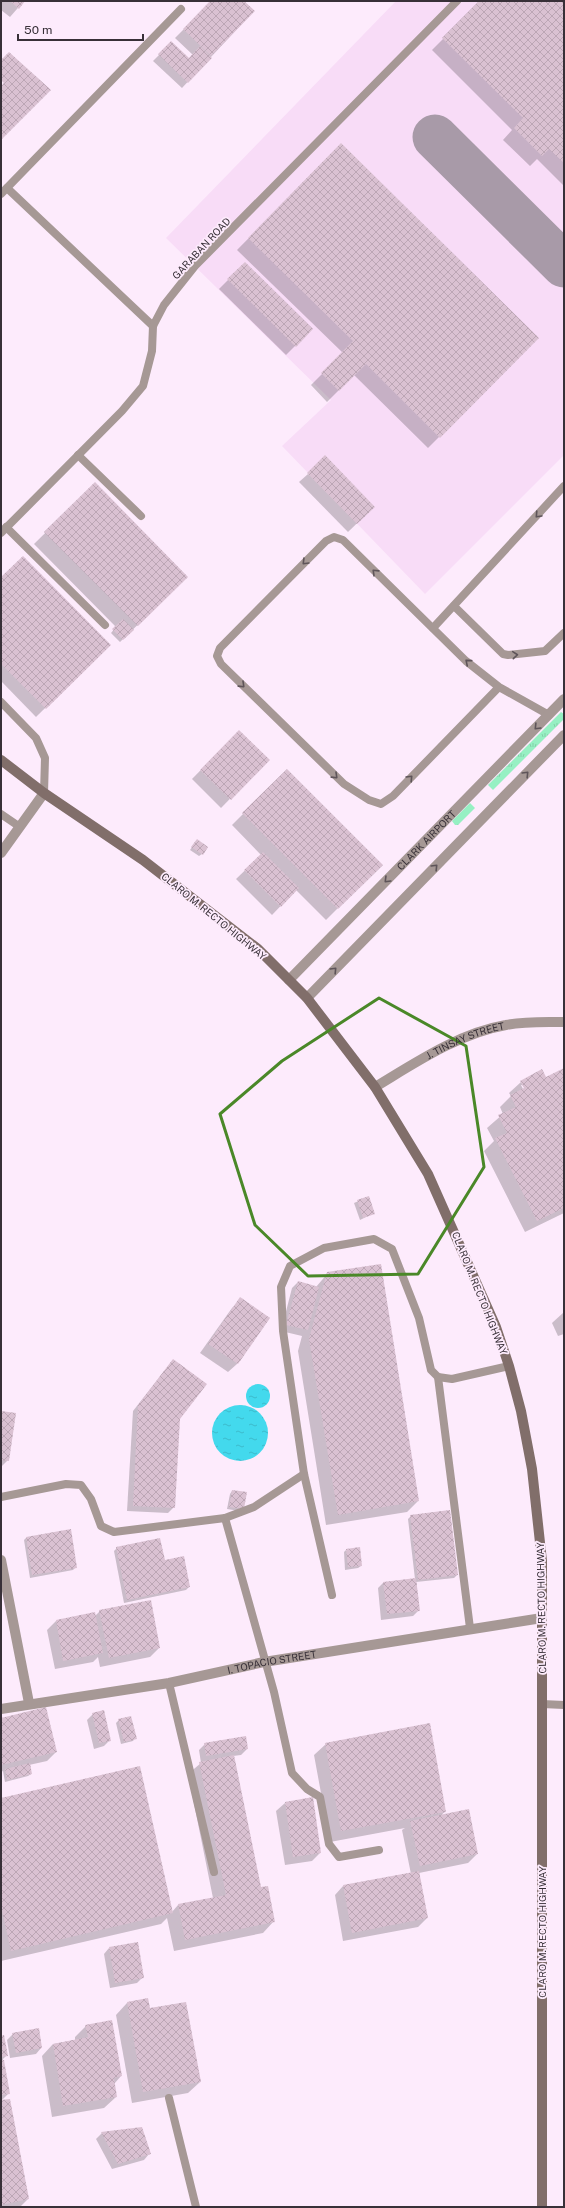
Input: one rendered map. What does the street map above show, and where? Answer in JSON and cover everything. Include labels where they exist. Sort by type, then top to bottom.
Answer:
[{"type":"main road","name":"CLARO M. RECTO HIGHWAY","points":[[1,760],[44,793],[183,890],[258,949],[307,998],[375,1087],[428,1174],[478,1285],[509,1366],[521,1411],[538,1514],[542,1561],[542,2207]]},
{"type":"street","name":"CLARK AIRPORT","points":[[288,980],[564,700]]},
{"type":"street","points":[[307,998],[564,735]]},
{"type":"street","points":[[1,853],[44,793]]},
{"type":"street","name":"J. TINSAY STREET","points":[[375,1087],[424,1058],[486,1030],[526,1022],[564,1022]]},
{"type":"street","points":[[1,1560],[29,1703]]},
{"type":"street","name":"I. TOPACIO STREET","points":[[1,1709],[29,1703],[169,1683],[264,1662],[470,1628],[542,1618]]},
{"type":"lane","name":"GARABAN ROAD","points":[[4,530],[122,412],[143,386],[152,351],[153,326],[164,305],[195,266],[457,1]]},
{"type":"lane","points":[[153,326],[4,191],[181,9]]},
{"type":"lane","points":[[78,455],[141,516]]},
{"type":"lane","points":[[433,628],[564,486]]},
{"type":"lane","points":[[4,530],[105,625]]},
{"type":"lane","points":[[499,686],[393,796],[381,804],[368,800],[344,784],[221,664],[216,656],[220,648],[326,541],[334,537],[342,540],[466,661],[499,686],[549,715]]},
{"type":"lane","points":[[454,606],[503,654],[508,655],[545,651],[564,633]]},
{"type":"lane","points":[[1,702],[36,738],[45,758],[44,793]]},
{"type":"lane","points":[[1,814],[20,828]]},
{"type":"lane","points":[[332,1595],[304,1474],[283,1331],[281,1287],[290,1266],[324,1248],[374,1239],[392,1249],[419,1318],[431,1370],[438,1378],[470,1628]]},
{"type":"lane","points":[[438,1378],[452,1380],[509,1366]]},
{"type":"lane","points":[[1,1497],[66,1484],[81,1485],[91,1499],[101,1526],[114,1532],[225,1518],[254,1507],[304,1474]]},
{"type":"lane","points":[[225,1518],[264,1662],[274,1692],[292,1773],[308,1789],[320,1797],[329,1844],[339,1857],[379,1850]]},
{"type":"lane","points":[[169,1683],[214,1872]]},
{"type":"lane","points":[[542,1704],[564,1705]]},
{"type":"lane","points":[[169,2098],[196,2207]]},
{"type":"highlighted area","points":[[379,998],[466,1046],[484,1167],[418,1274],[308,1276],[255,1225],[220,1114],[282,1061]]},
{"type":"shaded area","points":[[396,1],[564,1],[564,455],[425,594],[282,446],[331,400],[166,238]]},
{"type":"green space","points":[[561,712],[564,714],[564,719],[493,790],[488,785]]},
{"type":"green space","points":[[470,803],[475,808],[458,825],[455,825],[452,821]]},
{"type":"water","points":[[258,1384],[263,1385],[269,1391],[269,1401],[263,1407],[258,1408],[253,1407],[247,1401],[246,1396],[247,1391],[253,1385]]},
{"type":"water","points":[[234,1405],[246,1405],[260,1413],[268,1427],[266,1444],[260,1453],[246,1461],[234,1461],[224,1456],[217,1449],[212,1439],[212,1427],[217,1417],[224,1410]]},
{"type":"building","points":[[10,1],[25,1],[19,9]]},
{"type":"building","points":[[210,1],[244,1],[255,11],[211,56],[183,29]]},
{"type":"building","points":[[479,1],[564,1],[564,163],[549,149],[542,156],[514,128],[523,118],[442,38]]},
{"type":"building","points":[[171,41],[189,58],[200,46],[212,58],[188,83],[158,54]]},
{"type":"building","points":[[9,52],[51,90],[1,140],[1,86],[4,83],[1,80],[1,60]]},
{"type":"building","points":[[341,143],[539,338],[440,438],[366,364],[339,391],[321,373],[353,341],[248,238]]},
{"type":"building","points":[[245,262],[313,329],[296,347],[227,279]]},
{"type":"building","points":[[325,455],[375,507],[357,524],[307,473]]},
{"type":"building","points":[[95,482],[188,577],[138,626],[44,532]]},
{"type":"building","points":[[23,556],[111,645],[46,709],[1,664],[1,577]]},
{"type":"building","points":[[123,619],[134,630],[123,640],[112,629]]},
{"type":"building","points":[[239,730],[270,760],[231,800],[200,770]]},
{"type":"building","points":[[287,769],[383,865],[338,909],[242,813]]},
{"type":"building","points":[[197,839],[208,847],[203,855],[191,847]]},
{"type":"building","points":[[263,852],[299,888],[281,907],[244,870]]},
{"type":"building","points":[[564,1068],[564,1208],[537,1221],[495,1138],[507,1133],[498,1115],[516,1107],[510,1095],[524,1088],[520,1081],[542,1069],[546,1077]]},
{"type":"building","points":[[369,1196],[375,1214],[363,1218],[357,1200]]},
{"type":"building","points":[[381,1264],[419,1501],[338,1515],[309,1339],[327,1272]]},
{"type":"building","points":[[298,1281],[319,1287],[308,1330],[286,1325]]},
{"type":"building","points":[[240,1297],[270,1318],[238,1364],[208,1344]]},
{"type":"building","points":[[173,1359],[207,1384],[180,1419],[175,1508],[133,1506],[138,1405]]},
{"type":"building","points":[[1,1411],[16,1413],[9,1461],[1,1460]]},
{"type":"building","points":[[232,1490],[247,1492],[244,1509],[229,1507]]},
{"type":"building","points":[[450,1510],[458,1575],[418,1580],[410,1515]]},
{"type":"building","points":[[71,1529],[77,1568],[32,1575],[26,1537]]},
{"type":"building","points":[[160,1538],[165,1560],[184,1556],[190,1587],[127,1600],[116,1547]]},
{"type":"building","points":[[360,1547],[362,1566],[348,1567],[346,1549]]},
{"type":"building","points":[[416,1578],[420,1611],[387,1614],[383,1582]]},
{"type":"building","points":[[151,1600],[160,1648],[109,1658],[99,1610]]},
{"type":"building","points":[[95,1612],[103,1653],[63,1661],[56,1620]]},
{"type":"building","points":[[46,1707],[57,1752],[1,1765],[1,1718]]},
{"type":"building","points":[[104,1710],[111,1741],[99,1743],[92,1713]]},
{"type":"building","points":[[131,1716],[137,1739],[124,1742],[118,1719]]},
{"type":"building","points":[[430,1723],[446,1812],[341,1831],[325,1743]]},
{"type":"building","points":[[246,1736],[248,1749],[206,1756],[204,1743]]},
{"type":"building","points":[[234,1755],[261,1887],[268,1886],[275,1922],[185,1940],[178,1904],[226,1895],[199,1762]]},
{"type":"building","points":[[30,1763],[32,1774],[7,1780],[5,1769]]},
{"type":"building","points":[[140,1766],[173,1913],[11,1951],[1,1906],[1,1798]]},
{"type":"building","points":[[313,1797],[321,1853],[293,1857],[285,1802]]},
{"type":"building","points":[[469,1809],[478,1854],[420,1866],[410,1821]]},
{"type":"building","points":[[419,1871],[428,1918],[352,1933],[343,1885]]},
{"type":"building","points":[[138,1942],[144,1978],[115,1983],[109,1947]]},
{"type":"building","points":[[148,1998],[150,2008],[186,2002],[201,2082],[143,2092],[127,2002]]},
{"type":"building","points":[[112,2020],[122,2076],[114,2078],[117,2097],[63,2106],[53,2044],[88,2037],[85,2025]]},
{"type":"building","points":[[39,2028],[42,2048],[16,2053],[12,2033]]},
{"type":"building","points":[[4,2035],[8,2056],[1,2057],[1,2036]]},
{"type":"building","points":[[1,2060],[4,2060],[10,2094],[1,2095]]},
{"type":"building","points":[[10,2099],[29,2199],[1,2205],[1,2100]]},
{"type":"building","points":[[142,2127],[151,2154],[118,2164],[101,2132]]},
{"type":"taxiway","points":[[435,137],[564,265]]}]
